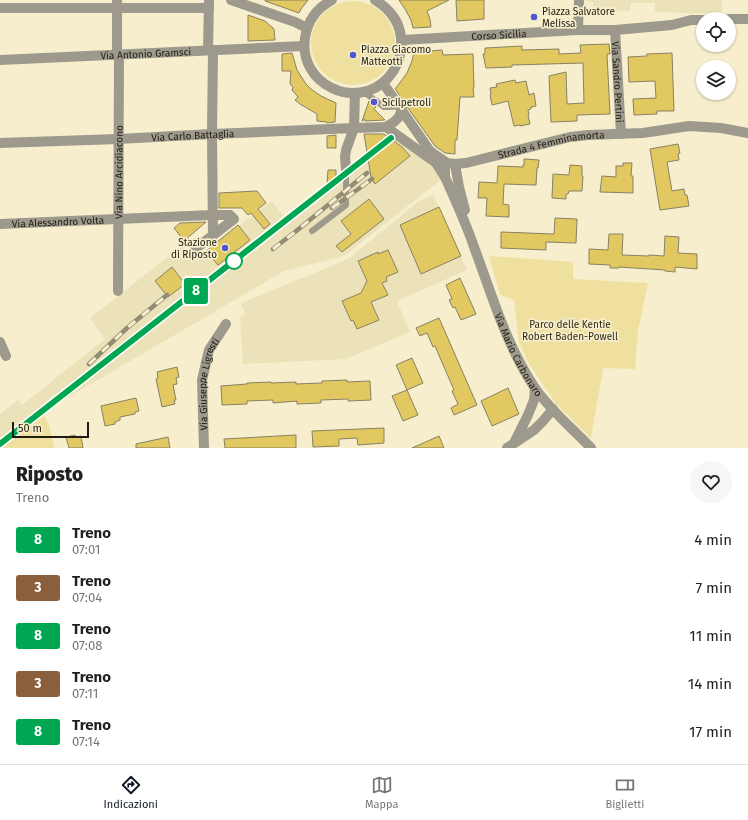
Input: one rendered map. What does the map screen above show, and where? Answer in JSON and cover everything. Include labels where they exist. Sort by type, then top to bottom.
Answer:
[{"type":"street","points":[[231,0],[294,22],[306,28]]},
{"type":"street","points":[[332,0],[323,5],[313,15],[306,28],[304,46],[306,58],[311,70],[330,88],[342,92],[360,93],[383,83],[394,71],[401,56],[402,40],[398,24],[389,10],[375,0]]},
{"type":"street","points":[[578,30],[579,0]]},
{"type":"street","points":[[0,8],[117,4],[209,4],[211,50],[213,235],[195,249]]},
{"type":"street","name":"Via Nino Arcidiacono","points":[[117,4],[118,291]]},
{"type":"street","points":[[736,19],[748,19]]},
{"type":"street","name":"Corso Sicilia","points":[[402,40],[578,30],[615,30],[672,25],[696,20]]},
{"type":"street","name":"Via Sandro Pertini","points":[[615,30],[621,134]]},
{"type":"street","name":"Via Antonio Gramsci","points":[[0,60],[304,46]]},
{"type":"street","points":[[383,83],[430,152],[451,164],[459,187],[474,244]]},
{"type":"street","points":[[346,170],[346,150],[354,128],[354,105],[360,93]]},
{"type":"street","points":[[400,108],[399,117],[386,127],[436,163],[445,177],[474,244]]},
{"type":"street","name":"Strada 4 Femminamorta","points":[[436,163],[466,163],[570,137],[588,135],[643,133],[689,126],[721,128],[748,133]]},
{"type":"street","name":"Via Carlo Battaglia","points":[[0,143],[386,127]]},
{"type":"street","points":[[445,177],[445,168],[451,164]]},
{"type":"street","name":"Via Alessandro Volta","points":[[0,224],[212,215],[230,215],[234,219],[213,235]]},
{"type":"street","name":"Via Mario Carbonaro","points":[[474,244],[500,321],[514,353],[535,388],[546,402],[591,448]]},
{"type":"street","name":"Via Giuseppe Ligresti","points":[[204,448],[202,380],[209,350],[226,324]]},
{"type":"street","points":[[0,342],[6,356]]},
{"type":"street","points":[[510,445],[528,415],[534,400],[535,388]]},
{"type":"street","points":[[510,445],[534,430],[553,409]]},
{"type":"lane","points":[[360,93],[384,107],[400,108]]},
{"type":"lane","points":[[312,231],[346,205],[346,170]]},
{"type":"shaded area","points":[[587,0],[722,0],[722,12],[696,12],[696,13],[655,12],[655,3],[631,3],[630,11],[601,10],[601,7],[593,6],[593,2],[587,2]]},
{"type":"shaded area","points":[[391,134],[438,172],[442,179],[344,256],[284,271],[62,401],[9,441],[5,436],[3,438],[0,436],[0,414],[18,400],[22,405],[105,339],[90,318],[182,246],[193,261],[272,201],[285,218]]},
{"type":"shaded area","points":[[433,194],[467,270],[397,301],[410,332],[346,359],[243,364],[240,317],[245,314],[241,303],[348,259],[418,202]]},
{"type":"green space","points":[[353,1],[369,4],[383,13],[392,27],[395,43],[392,59],[383,73],[369,82],[353,85],[337,82],[323,73],[314,59],[311,43],[314,27],[323,13],[337,4]]},
{"type":"green space","name":"Parco delle Kentie Robert Baden-Powell","points":[[489,256],[573,262],[573,279],[648,283],[638,330],[635,369],[603,368],[591,438],[556,404],[529,364],[519,342],[514,300],[500,295]]},
{"type":"green space","points":[[44,415],[52,435],[54,448],[4,448],[3,445]]},
{"type":"building","points":[[265,0],[308,0],[299,13]]},
{"type":"building","points":[[399,0],[449,0],[427,11],[431,27],[413,28],[411,20]]},
{"type":"building","points":[[456,0],[484,0],[484,19],[457,21]]},
{"type":"building","points":[[248,15],[265,21],[274,29],[275,40],[248,41]]},
{"type":"building","points":[[609,44],[610,54],[607,54],[610,114],[577,115],[577,121],[551,122],[549,76],[566,72],[567,104],[584,103],[583,63],[512,65],[512,67],[486,68],[483,54],[485,54],[485,48],[522,46],[522,50],[559,49],[559,54],[581,53],[580,45]]},
{"type":"building","points":[[442,50],[443,55],[473,54],[474,97],[460,97],[457,140],[455,140],[455,154],[445,153],[435,146],[395,89],[407,73],[414,52]]},
{"type":"building","points":[[292,53],[297,70],[306,84],[321,96],[336,103],[335,122],[327,123],[317,121],[317,114],[295,100],[298,97],[292,90],[293,87],[290,84],[291,71],[282,71],[282,54]]},
{"type":"building","points":[[672,53],[674,111],[657,111],[657,114],[634,115],[633,99],[656,98],[655,81],[629,82],[628,57],[647,56],[647,54]]},
{"type":"building","points":[[515,80],[516,83],[526,81],[529,95],[534,93],[536,106],[531,107],[531,109],[528,110],[530,124],[514,126],[508,101],[492,105],[490,88],[497,87],[496,84]]},
{"type":"building","points":[[369,101],[376,107],[374,109],[385,120],[365,121],[365,119],[362,121]]},
{"type":"building","points":[[364,134],[384,134],[402,147],[410,156],[375,184],[371,177]]},
{"type":"building","points":[[336,135],[336,148],[327,148],[327,136]]},
{"type":"building","points":[[678,144],[680,153],[678,154],[679,160],[667,162],[672,191],[684,189],[689,206],[660,210],[650,149]]},
{"type":"building","points":[[524,159],[539,160],[536,185],[504,184],[503,204],[509,205],[509,217],[486,216],[487,198],[478,198],[479,182],[497,183],[498,166],[523,167]]},
{"type":"building","points":[[623,163],[632,163],[631,176],[633,176],[633,193],[600,192],[602,176],[616,177],[616,166],[623,166]]},
{"type":"building","points":[[570,165],[582,166],[582,191],[569,191],[568,194],[566,194],[566,199],[552,198],[553,174],[569,175]]},
{"type":"building","points":[[328,170],[336,170],[336,177],[327,184]]},
{"type":"building","points":[[257,191],[266,203],[258,209],[270,224],[264,229],[251,213],[248,215],[242,208],[219,208],[219,193]]},
{"type":"building","points":[[369,199],[384,219],[342,252],[336,246],[351,234],[341,221]]},
{"type":"building","points":[[439,207],[461,256],[421,274],[400,225]]},
{"type":"building","points":[[555,218],[577,219],[576,243],[546,242],[546,250],[501,248],[501,232],[554,234]]},
{"type":"building","points":[[206,222],[184,241],[174,228],[180,223]]},
{"type":"building","name":"Stazione di Riposto","points":[[238,225],[250,240],[218,265],[206,251]]},
{"type":"building","points":[[609,234],[623,234],[622,255],[664,256],[665,236],[679,237],[678,253],[697,254],[697,269],[675,267],[675,272],[619,267],[610,268],[610,265],[589,264],[589,249],[608,250]]},
{"type":"building","points":[[388,250],[398,272],[386,277],[387,281],[382,283],[388,295],[371,302],[379,320],[357,329],[353,320],[351,321],[342,301],[361,293],[367,281],[358,261],[378,252],[378,254]]},
{"type":"building","points":[[172,267],[185,284],[168,297],[155,281]]},
{"type":"building","points":[[460,278],[476,314],[461,320],[455,307],[453,308],[449,300],[452,299],[446,285]]},
{"type":"building","points":[[439,318],[477,405],[454,415],[451,408],[458,404],[452,391],[454,390],[435,346],[433,347],[427,333],[420,336],[416,328]]},
{"type":"building","points":[[412,358],[423,383],[407,390],[396,365]]},
{"type":"building","points":[[177,367],[179,377],[176,378],[177,384],[173,385],[176,400],[174,400],[175,404],[162,407],[156,379],[158,378],[157,372]]},
{"type":"building","points":[[347,380],[347,382],[370,381],[371,400],[321,400],[321,403],[297,404],[297,401],[273,403],[273,400],[247,401],[247,404],[222,405],[221,386],[271,382],[296,382],[296,384],[322,383],[322,381]]},
{"type":"building","points":[[508,388],[519,414],[492,426],[481,401]]},
{"type":"building","points":[[407,390],[418,415],[403,421],[392,396]]},
{"type":"building","points":[[136,398],[139,411],[135,412],[135,414],[120,417],[120,420],[115,422],[115,424],[105,426],[101,406]]},
{"type":"building","points":[[384,428],[384,443],[358,445],[357,438],[339,439],[339,446],[313,447],[312,431]]},
{"type":"building","points":[[75,435],[76,437],[81,436],[83,448],[69,448],[66,437]]},
{"type":"building","points":[[296,435],[296,448],[225,448],[224,439]]},
{"type":"building","points":[[439,436],[444,448],[412,448]]},
{"type":"building","points":[[168,437],[170,448],[136,448],[136,444]]},
{"type":"railway","points":[[0,444],[391,138]]},
{"type":"railway","points":[[273,249],[367,173]]},
{"type":"railway","points":[[332,208],[372,179]]},
{"type":"railway","points":[[89,364],[127,328],[167,295]]},
{"type":"train","name":"8","points":[[0,444],[391,138]]},
{"type":"place","name":"Piazza Salvatore Melissa","points":[[534,17]]},
{"type":"place","name":"Piazza Giacomo Matteotti","points":[[353,55]]},
{"type":"place","name":"Sicilpetroli","points":[[374,102]]},
{"type":"place","name":"Stazione di Riposto","points":[[225,248]]}]
